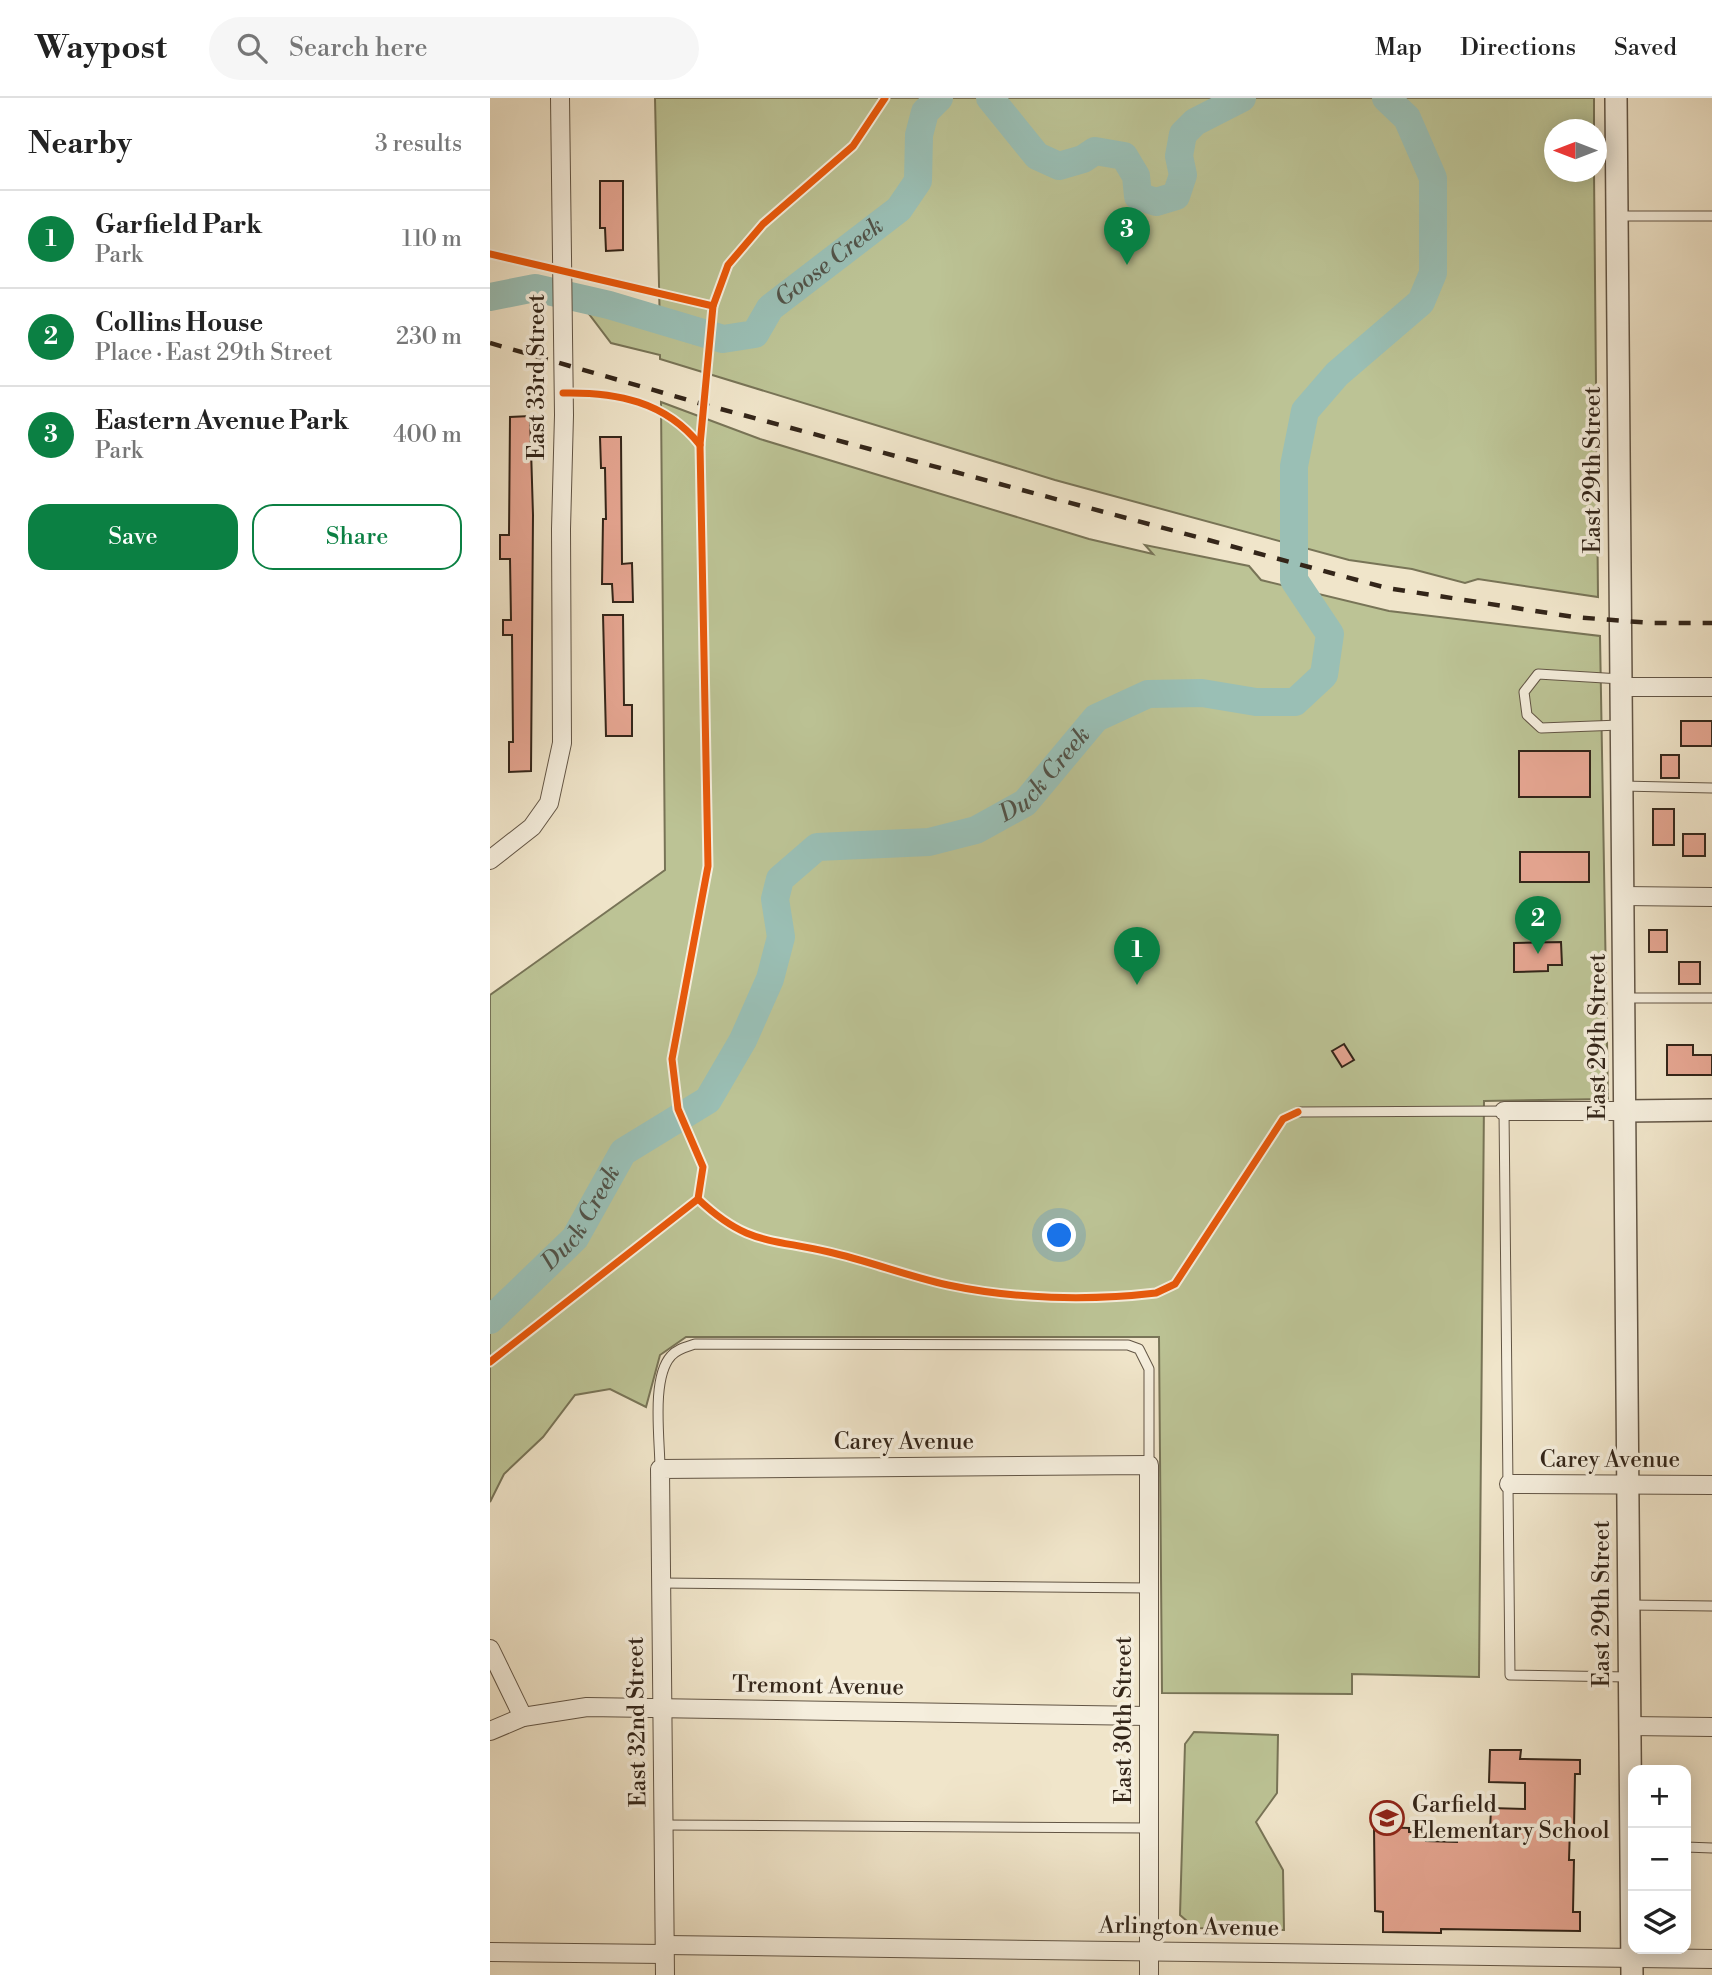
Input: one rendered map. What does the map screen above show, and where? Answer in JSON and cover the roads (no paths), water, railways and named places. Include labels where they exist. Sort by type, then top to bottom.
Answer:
[{"type":"street","name":"East 33rd Street","points":[[490,860],[532,827],[550,803],[560,755],[564,415],[559,98]]},
{"type":"street","name":"East 29th Street","points":[[1616,98],[1628,1677],[1632,1828]]},
{"type":"street","points":[[1621,683],[1712,687]]},
{"type":"street","points":[[1623,896],[1712,897]]},
{"type":"street","points":[[1504,1111],[1712,1110]]},
{"type":"street","name":"Carey Avenue","points":[[660,1469],[1149,1465]]},
{"type":"street","name":"East 30th Street","points":[[1149,1465],[1149,1975]]},
{"type":"street","name":"East 32nd Street","points":[[660,1469],[665,1975]]},
{"type":"street","name":"Carey Avenue","points":[[1508,1484],[1712,1485]]},
{"type":"street","points":[[490,1649],[523,1717]]},
{"type":"street","name":"Tremont Avenue","points":[[490,1731],[523,1717],[587,1707],[1148,1716]]},
{"type":"street","points":[[1629,1726],[1712,1727]]},
{"type":"street","name":"East 29th Street","points":[[1632,1891],[1632,1967]]},
{"type":"street","name":"Arlington Avenue","points":[[490,1952],[1149,1951],[1632,1967],[1712,1959]]},
{"type":"lane","points":[[1617,216],[1712,216]]},
{"type":"lane","points":[[1621,683],[1538,674],[1524,692],[1527,715],[1541,728],[1622,725]]},
{"type":"lane","points":[[1622,786],[1712,788]]},
{"type":"lane","points":[[1624,998],[1712,998]]},
{"type":"lane","points":[[1298,1112],[1504,1111],[1510,1675],[1628,1677]]},
{"type":"lane","points":[[660,1469],[659,1384],[663,1368],[678,1349],[695,1344],[1128,1345],[1139,1349],[1149,1369],[1149,1465]]},
{"type":"lane","points":[[660,1583],[1149,1588]]},
{"type":"lane","points":[[1628,1605],[1712,1606]]},
{"type":"lane","points":[[663,1825],[1149,1828]]},
{"type":"lane","points":[[1691,1847],[1712,1848]]},
{"type":"waterway","name":"Goose Creek","points":[[490,297],[535,288],[609,305],[723,339],[755,334],[770,308],[899,209],[918,181],[919,135],[925,112],[939,98]]},
{"type":"waterway","name":"Goose Creek","points":[[990,98],[1037,156],[1059,166],[1083,159],[1095,151],[1124,156],[1136,176],[1138,196],[1156,202],[1176,196],[1183,175],[1179,156],[1183,134],[1195,122],[1242,98]]},
{"type":"waterway","name":"Duck Creek","points":[[490,1320],[575,1238],[623,1152],[708,1100],[743,1040],[770,979],[781,937],[775,899],[780,879],[817,847],[929,842],[976,830],[1025,803],[1096,718],[1148,694],[1202,693],[1256,702],[1295,702],[1324,675],[1330,634],[1294,580],[1294,466],[1305,411],[1337,374],[1421,302],[1433,273],[1433,178],[1407,118],[1386,98]]},
{"type":"railway","points":[[490,343],[702,404],[1387,588],[1574,617],[1651,623],[1712,623]]},
{"type":"place","name":"Eastern Avenue Park","points":[[1127,265]]},
{"type":"place","name":"Collins House","points":[[1538,954]]},
{"type":"place","name":"Garfield Park","points":[[1137,985]]},
{"type":"place","name":"Garfield Elementary School","points":[[1387,1818]]}]
